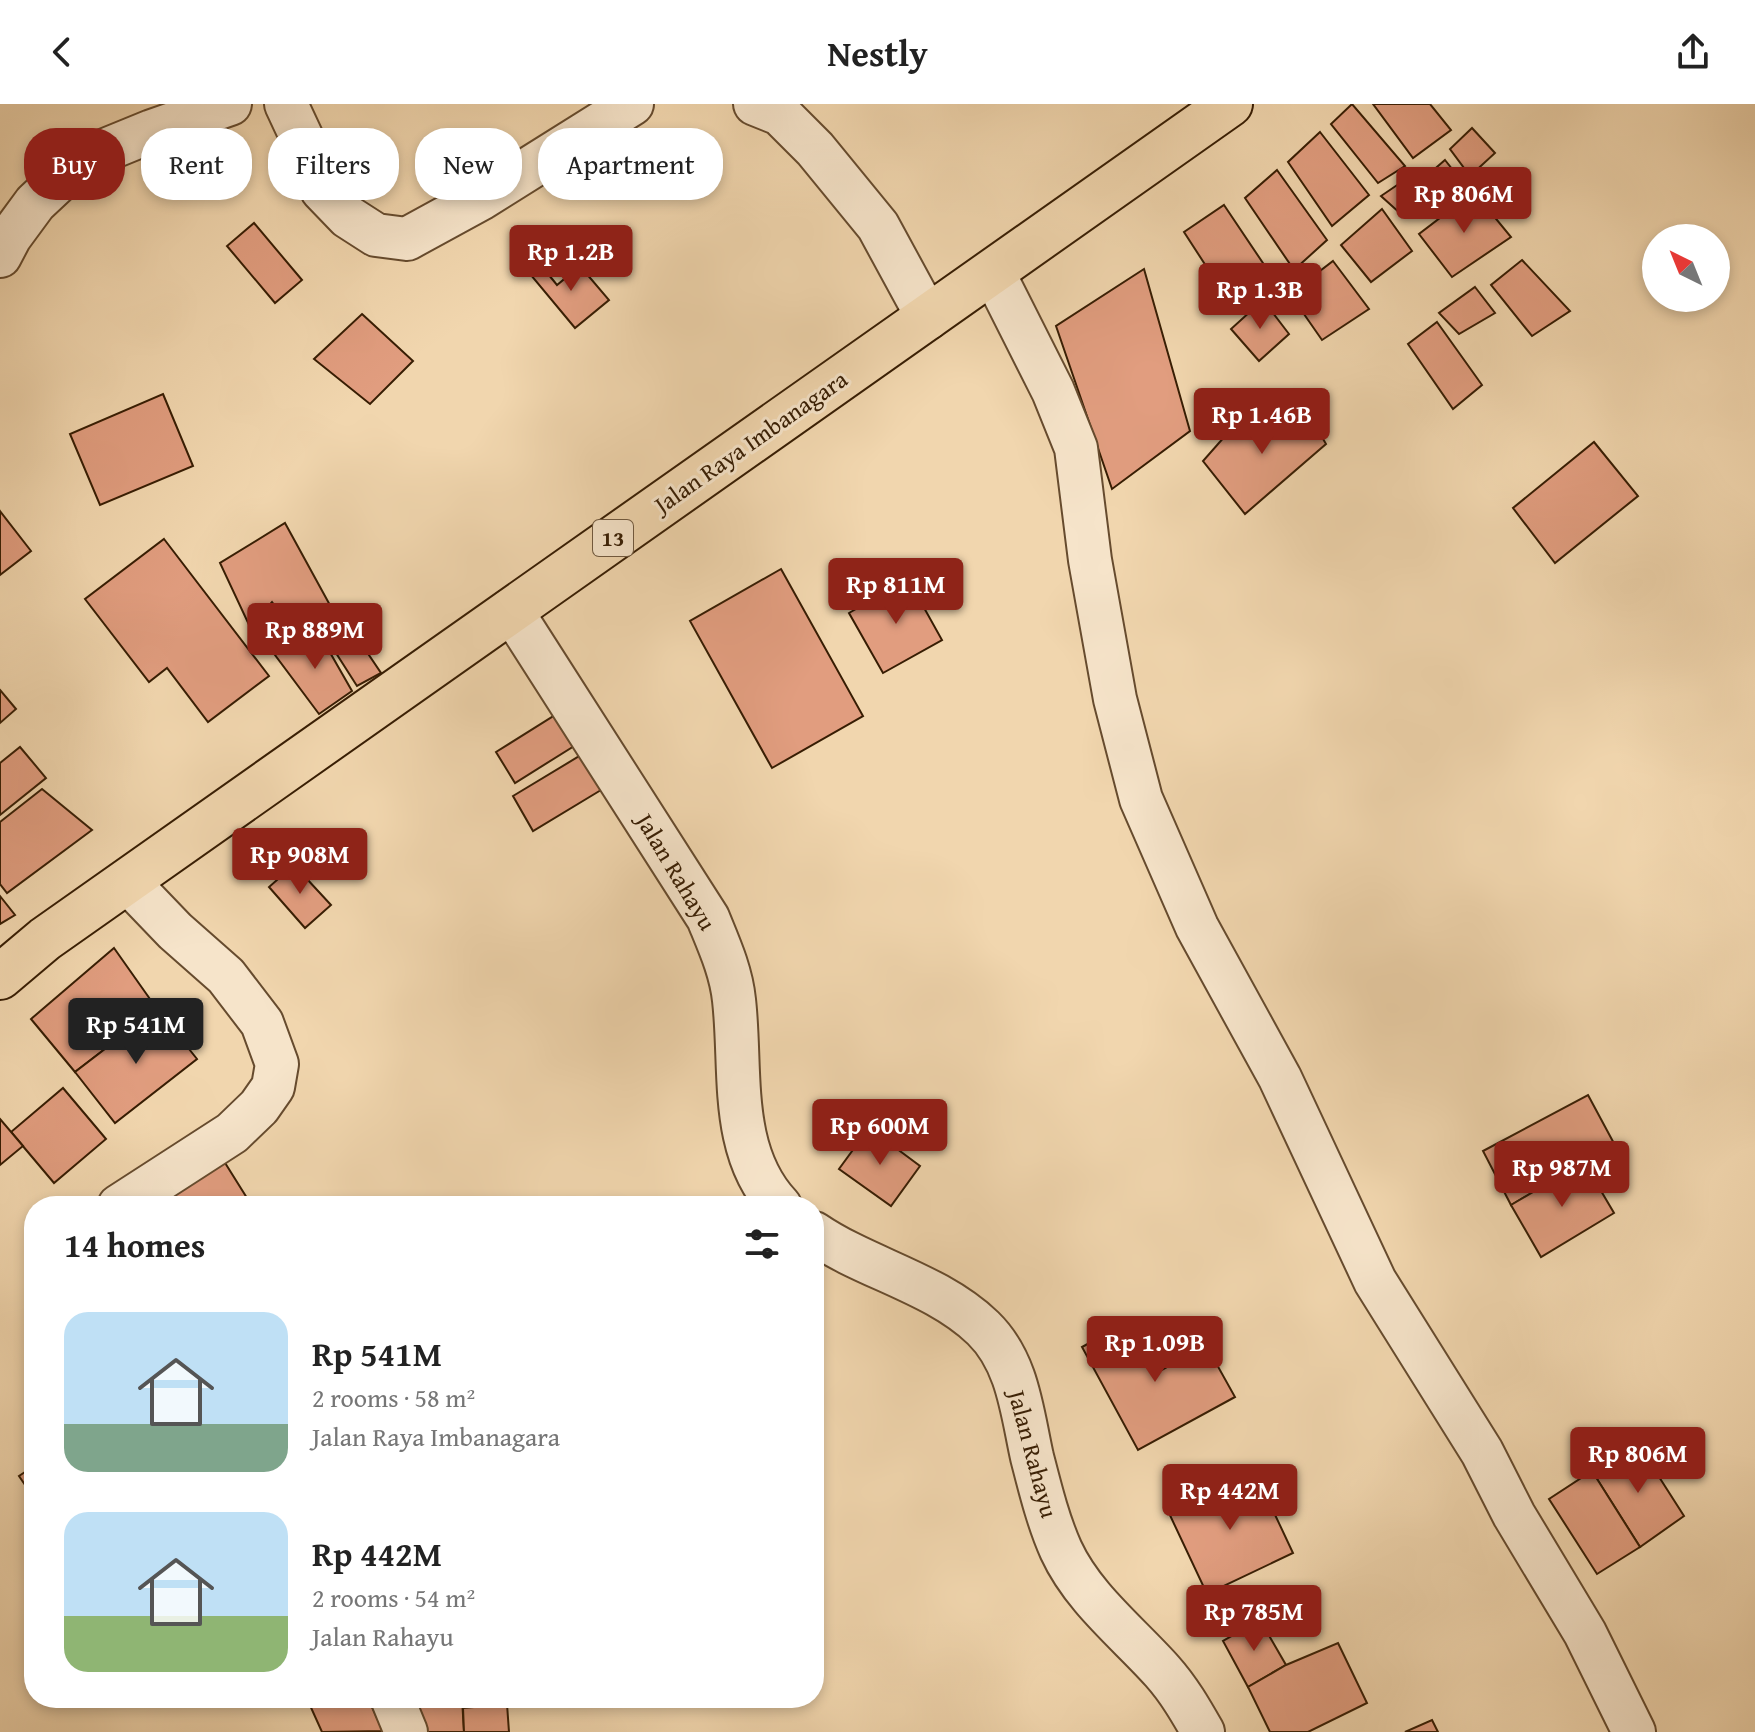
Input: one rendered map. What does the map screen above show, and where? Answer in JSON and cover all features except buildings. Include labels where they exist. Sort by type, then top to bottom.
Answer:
[{"type":"highway","name":"Jalan Raya Imbanagara","points":[[0,977],[45,939],[1230,104]]},
{"type":"street","points":[[0,256],[35,203],[81,160],[230,104]]},
{"type":"street","points":[[286,104],[322,190],[348,217],[376,235],[407,239],[482,198],[632,104]]},
{"type":"street","points":[[755,104],[780,114],[798,131],[878,226],[928,318]]},
{"type":"street","points":[[993,272],[1053,391],[1076,448],[1090,560],[1115,699],[1141,799],[1197,927],[1280,1078],[1375,1281],[1482,1452],[1514,1515],[1585,1633],[1634,1732]]},
{"type":"street","name":"Jalan Rahayu","points":[[511,610],[708,918],[729,969],[742,1122],[758,1176],[773,1196]]},
{"type":"street","points":[[127,881],[175,931],[226,976],[262,1023],[277,1064],[273,1087],[259,1107],[232,1133],[134,1196]]},
{"type":"street","name":"Jalan Rahayu","points":[[824,1240],[839,1250],[956,1305],[985,1330],[1003,1353],[1017,1387],[1045,1503],[1062,1552],[1101,1608],[1185,1700],[1203,1732]]},
{"type":"street","points":[[396,1708],[406,1732]]}]
